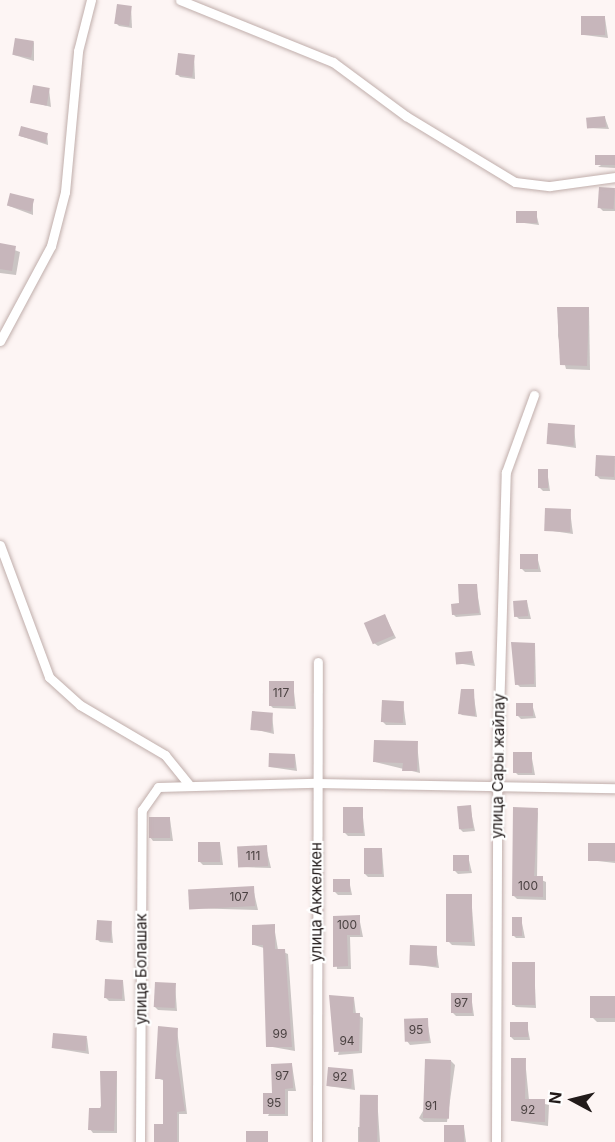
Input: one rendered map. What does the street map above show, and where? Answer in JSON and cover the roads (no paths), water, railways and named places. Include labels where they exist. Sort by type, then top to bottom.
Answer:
[{"type":"street","points":[[0,341],[27,300],[54,235],[74,136],[78,51],[91,0]]},
{"type":"street","points":[[180,0],[333,62],[406,116],[515,182],[550,186],[615,177]]},
{"type":"street","name":"улица Сары жайлау","points":[[496,1142],[497,787],[506,472],[534,395]]},
{"type":"street","points":[[0,545],[49,677],[80,705],[165,755],[190,786],[316,783],[615,788]]},
{"type":"street","name":"улица Акжелкен","points":[[317,1142],[318,662]]},
{"type":"street","name":"улица Болашак","points":[[140,1142],[142,810],[148,797],[158,787],[190,786]]}]
